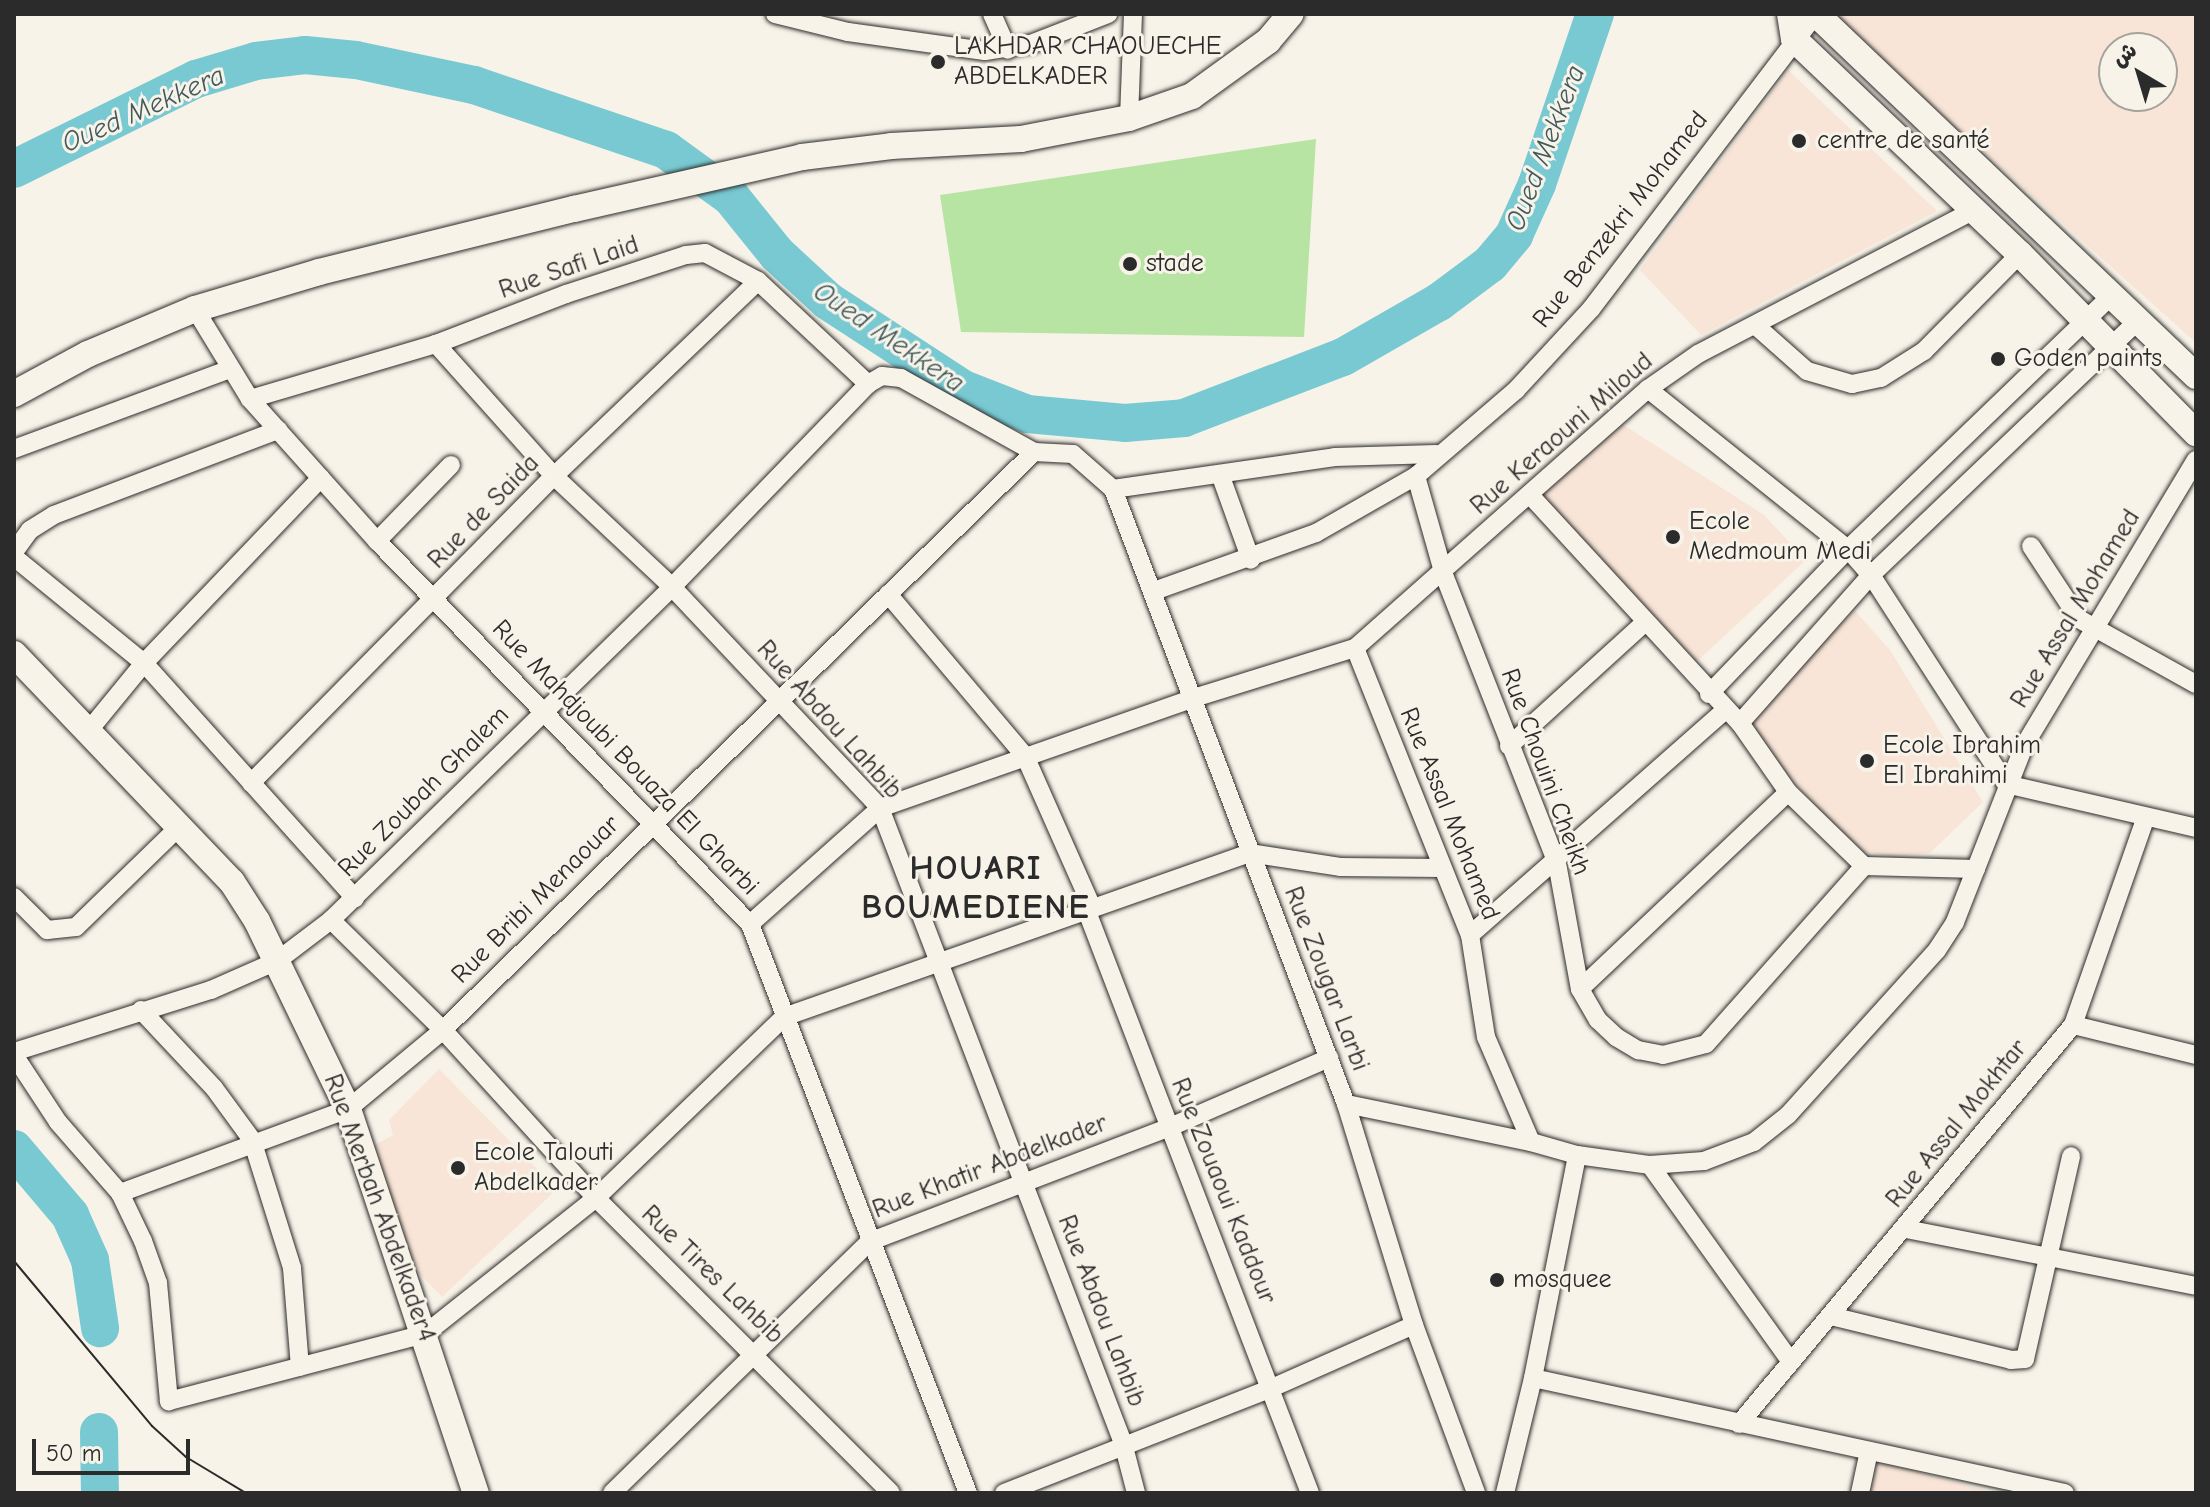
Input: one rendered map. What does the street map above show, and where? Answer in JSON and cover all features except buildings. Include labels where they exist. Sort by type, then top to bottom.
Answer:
[{"type":"main road","points":[[14,394],[88,354],[195,309],[319,272],[802,157],[891,146],[1035,137],[1129,118],[1192,96],[1268,41],[1291,14]]},
{"type":"main road","points":[[1816,14],[2196,376]]},
{"type":"main road","points":[[1792,27],[2196,433]]},
{"type":"main road","name":"Rue Merbah Abdelkader4","points":[[14,654],[90,729],[232,882],[277,961],[348,1109],[477,1489]]},
{"type":"street","points":[[775,14],[848,32],[965,50],[1008,50],[1108,14]]},
{"type":"street","points":[[839,14],[848,32]]},
{"type":"street","points":[[992,14],[1008,50]]},
{"type":"street","points":[[1129,118],[1133,14]]},
{"type":"street","name":"Rue Benzekri Mohamed","points":[[1154,591],[1251,560],[1316,533],[1416,476],[1436,454],[1516,390],[1591,309],[1792,27],[1816,14]]},
{"type":"street","name":"Rue Keraouni Miloud","points":[[880,808],[1194,698],[1355,648],[1444,575],[1648,389],[1698,354],[1973,211]]},
{"type":"street","points":[[1755,325],[1807,371],[1852,384],[1881,378],[1924,351],[2020,254]]},
{"type":"street","name":"Rue Safi Laid","points":[[250,399],[436,344],[686,255],[716,257],[758,281],[868,384]]},
{"type":"street","name":"Rue de Saida","points":[[251,783],[554,476],[758,281]]},
{"type":"street","points":[[1709,694],[1848,549],[2112,295]]},
{"type":"street","name":"Rue Mahdjoubi Bouaza El Gharbi","points":[[195,309],[228,370],[250,399],[377,541],[750,924],[869,1242],[968,1493]]},
{"type":"street","points":[[1740,723],[1871,575],[2139,320]]},
{"type":"street","name":"Rue Abdou Lahbib","points":[[436,344],[554,476],[672,587],[880,808],[1123,1443],[1136,1493]]},
{"type":"street","points":[[14,449],[228,370]]},
{"type":"street","points":[[868,384],[882,376],[901,378],[1034,452],[1073,454],[1113,489],[1335,457],[1436,454]]},
{"type":"street","name":"Rue Zoubah Ghalem","points":[[14,1054],[141,1010],[211,990],[277,961],[331,920],[672,587],[868,384]]},
{"type":"street","points":[[1648,389],[1848,549],[1871,575],[2006,784],[2196,828]]},
{"type":"street","points":[[278,430],[54,515],[30,530],[14,554],[144,663],[355,898]]},
{"type":"street","name":"Rue Bribi Menaouar","points":[[120,1193],[252,1140],[348,1109],[443,1030],[651,823],[780,702],[1034,452]]},
{"type":"street","name":"Rue Assal Mohamed","points":[[1355,648],[1470,935],[1486,1037],[1531,1142],[1577,1155],[1650,1165],[1730,1153],[1754,1142],[1788,1115],[1937,950],[1976,869],[2006,784],[2094,629],[2196,460]]},
{"type":"street","points":[[377,541],[451,465]]},
{"type":"street","points":[[1220,474],[1251,560]]},
{"type":"street","name":"Rue Chouini Cheikh","points":[[1416,476],[1444,575],[1557,863],[1580,989],[1598,1020],[1638,1050],[1663,1055],[1706,1044],[1864,866]]},
{"type":"street","points":[[90,729],[144,663],[321,478]]},
{"type":"street","name":"Rue Zougar Larbi","points":[[1113,489],[1346,1104],[1414,1325],[1476,1493]]},
{"type":"street","points":[[1530,495],[1709,694],[1740,723],[1788,792],[1864,866],[1976,869]]},
{"type":"street","points":[[2031,546],[2070,609],[2094,629],[2196,684]]},
{"type":"street","name":"Rue Zouaoui Kaddour","points":[[888,594],[1025,756],[1089,908],[1168,1128],[1274,1387],[1310,1493]]},
{"type":"street","points":[[1509,746],[1644,623]]},
{"type":"street","points":[[1470,935],[1557,863],[1725,710]]},
{"type":"street","points":[[1580,989],[1788,792]]},
{"type":"street","points":[[750,924],[880,808]]},
{"type":"street","name":"Rue Assal Mokhtar","points":[[1739,1424],[1906,1229],[2073,1025],[2146,817]]},
{"type":"street","points":[[14,897],[20,918],[47,930],[76,927],[179,827]]},
{"type":"street","points":[[14,1054],[58,1122],[120,1193],[158,1283],[169,1401],[425,1334],[596,1198],[784,1017],[1249,853],[1340,867],[1441,868]]},
{"type":"street","name":"Rue Tires Lahbib","points":[[331,920],[443,1030],[596,1198],[757,1354],[891,1493]]},
{"type":"street","points":[[141,1010],[214,1088],[252,1140],[292,1268],[300,1367]]},
{"type":"street","points":[[2073,1025],[2196,1055]]},
{"type":"street","name":"Rue Khatir Abdelkader","points":[[612,1493],[869,1242],[1024,1179],[1168,1128],[1329,1058]]},
{"type":"street","points":[[1346,1104],[1531,1142]]},
{"type":"street","points":[[1505,1493],[1533,1378],[1577,1155]]},
{"type":"street","points":[[1831,1316],[2019,1361],[2029,1354],[2071,1156]]},
{"type":"street","points":[[1650,1165],[1791,1362]]},
{"type":"street","points":[[1906,1229],[2052,1254],[2196,1286]]},
{"type":"street","points":[[1004,1493],[1123,1443],[1274,1387],[1414,1325]]},
{"type":"street","points":[[1533,1378],[2065,1493]]},
{"type":"street","points":[[1860,1493],[1869,1451]]},
{"type":"shaded area","points":[[1830,14],[2196,14],[2196,343]]},
{"type":"shaded area","name":"centre de santé","points":[[1788,70],[1937,211],[1701,335],[1640,270]]},
{"type":"shaded area","name":"Ecole Medmoum Medi","points":[[1619,422],[1764,515],[1806,560],[1692,666],[1530,506]]},
{"type":"shaded area","name":"Ecole Ibrahim El Ibrahimi","points":[[1855,611],[1890,650],[1983,802],[1930,853],[1893,857],[1857,850],[1738,720]]},
{"type":"shaded area","name":"Ecole Talouti Abdelkader","points":[[439,1069],[557,1189],[442,1297],[419,1273],[371,1147],[393,1135],[389,1120]]},
{"type":"shaded area","points":[[1876,1460],[1995,1493],[1869,1493]]},
{"type":"green space","name":"stade","points":[[1316,139],[1304,337],[961,332],[940,195]]},
{"type":"waterway","name":"Oued Mekkera","points":[[14,169],[196,79],[256,61],[305,55],[356,60],[474,85],[666,150],[731,197],[777,254],[828,301],[963,389],[1027,414],[1125,423],[1184,418],[1343,357],[1439,302],[1490,264],[1514,235],[1537,184],[1595,14]]},
{"type":"waterway","name":"Oued Mekkera","points":[[14,1149],[70,1215],[90,1260],[100,1328]]},
{"type":"waterway","name":"Oued Mekkera","points":[[99,1432],[100,1493]]},
{"type":"tram line","points":[[14,1261],[152,1426],[186,1457],[246,1493]]},
{"type":"place","name":"LAKHDAR CHAOUECHE ABDELKADER","points":[[938,62]]},
{"type":"place","name":"centre de santé","points":[[1799,141]]},
{"type":"place","name":"stade","points":[[1130,264]]},
{"type":"place","name":"Goden paints","points":[[1998,359]]},
{"type":"place","name":"Ecole Medmoum Medi","points":[[1673,537]]},
{"type":"place","name":"Ecole Ibrahim El Ibrahimi","points":[[1867,761]]},
{"type":"place","name":"Ecole Talouti Abdelkader","points":[[458,1168]]},
{"type":"place","name":"mosquee","points":[[1497,1280]]},
{"type":"district","name":"HOUARI BOUMEDIENE","points":[[976,888]]}]
